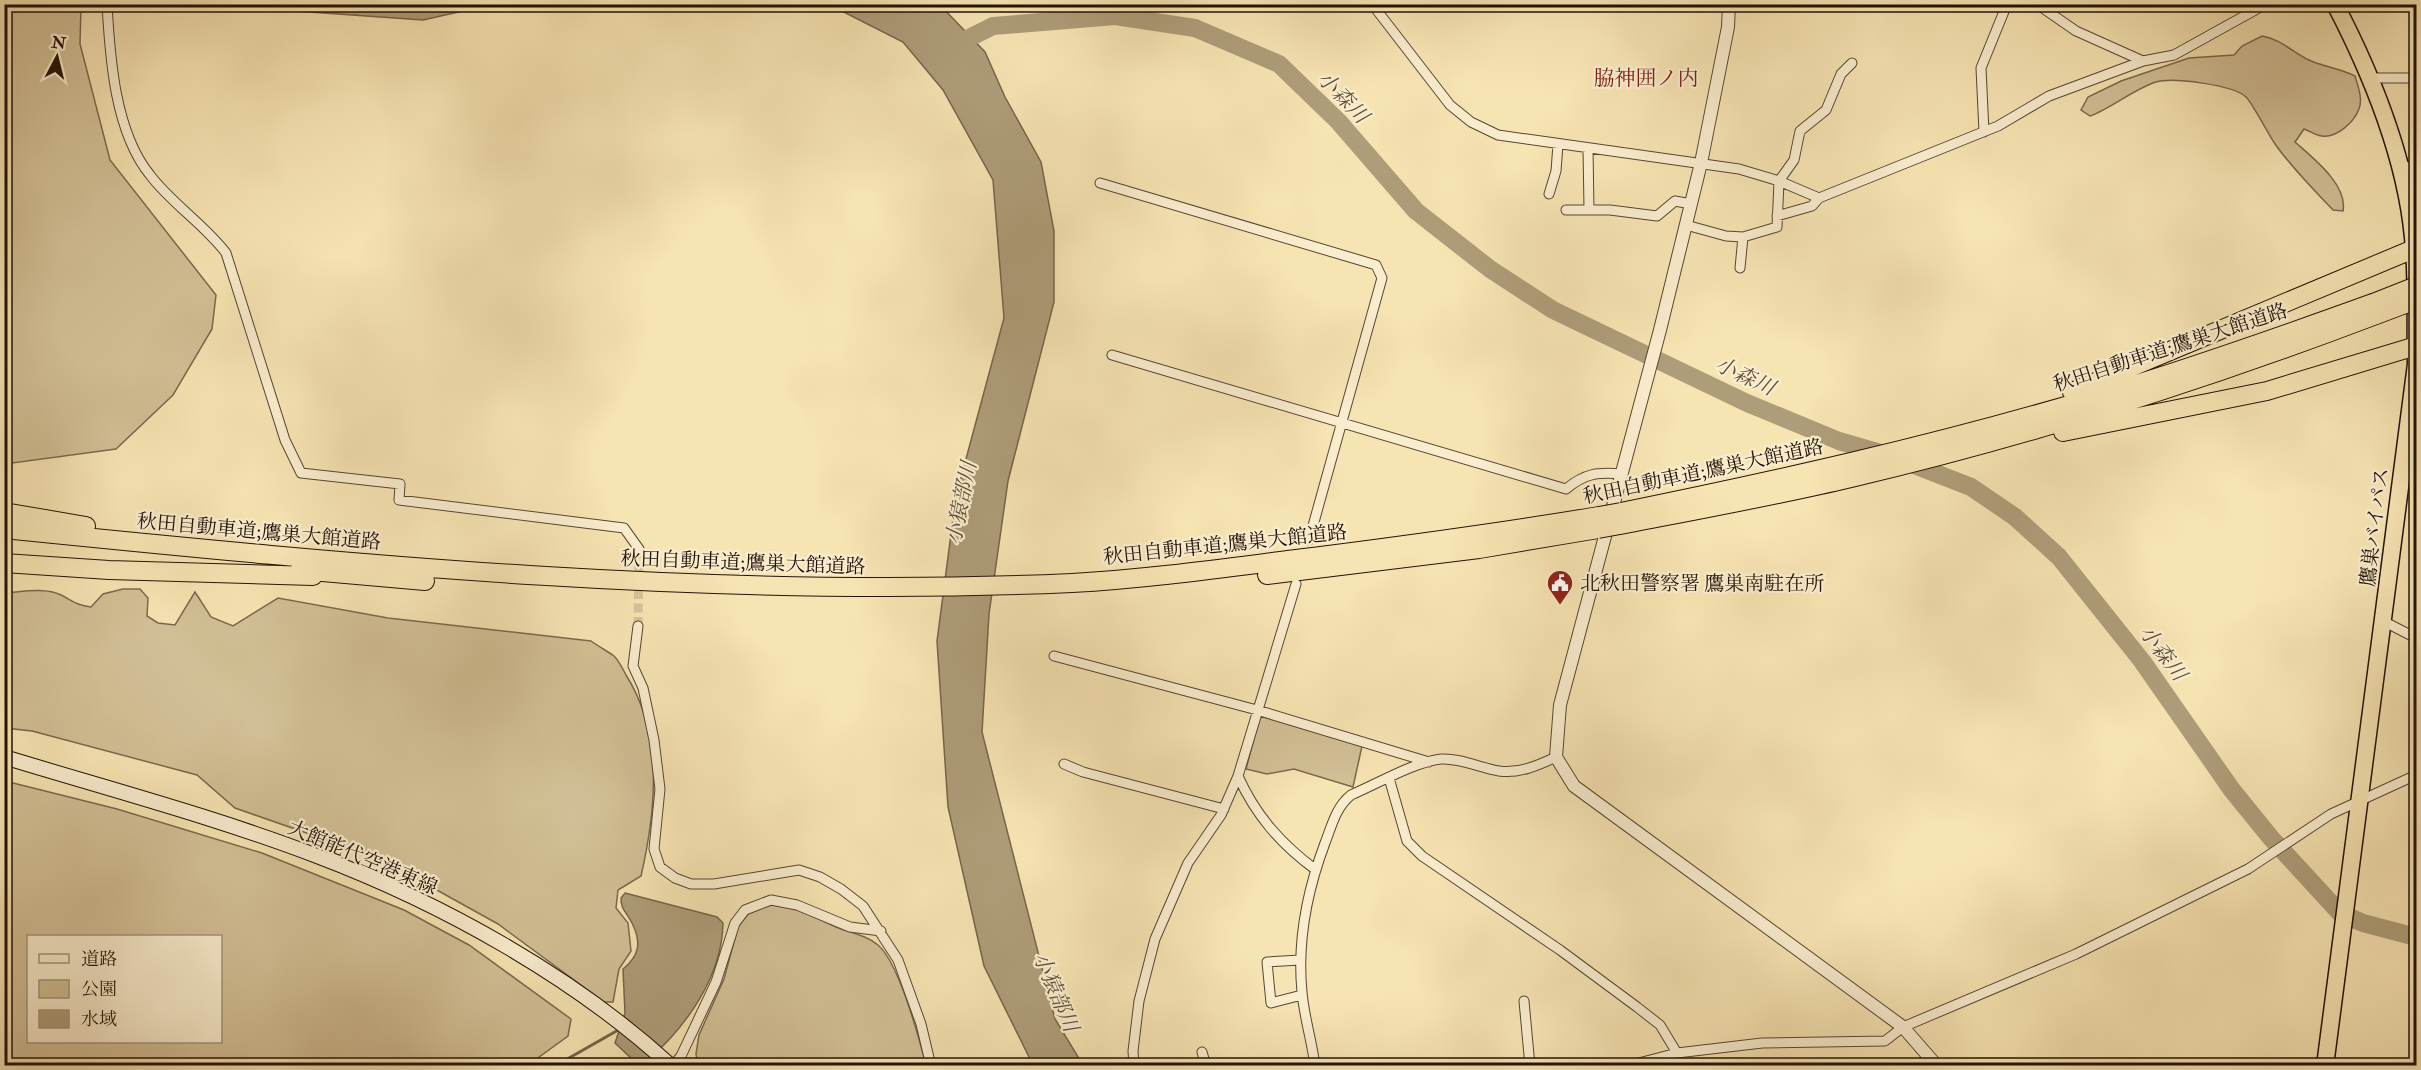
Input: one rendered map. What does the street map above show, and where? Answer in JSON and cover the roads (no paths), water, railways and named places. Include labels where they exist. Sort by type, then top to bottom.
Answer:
[{"type":"highway","name":"鷹巣バイパス","points":[[2325,1065],[2416,364],[2415,248],[2398,164],[2371,78],[2335,4]]},
{"type":"highway","points":[[2012,429],[2123,372],[2415,248]]},
{"type":"highway","name":"秋田自動車道;鷹巣大館道路","points":[[2374,309],[2416,286]]},
{"type":"highway","name":"秋田自動車道;鷹巣大館道路","points":[[4,540],[384,578],[667,594],[868,593],[1077,587],[1599,522],[1919,461],[2133,385],[2374,309],[2416,300]]},
{"type":"highway","points":[[2012,429],[2267,391],[2416,346]]},
{"type":"highway","name":"秋田自動車道;鷹巣大館道路","points":[[1787,485],[1901,450],[2012,429]]},
{"type":"highway","points":[[4,512],[99,528],[432,569]]},
{"type":"highway","name":"秋田自動車道;鷹巣大館道路","points":[[4,529],[432,569],[868,593]]},
{"type":"highway","points":[[4,562],[120,570],[384,578]]},
{"type":"main road","name":"大館能代空港東線","points":[[4,757],[263,836],[378,881],[440,911],[557,980],[614,1019],[672,1065]]},
{"type":"street","points":[[107,4],[123,124],[134,152],[150,176],[210,232],[226,253],[285,440],[301,473],[400,484],[399,500],[624,528],[639,549]]},
{"type":"street","points":[[1372,4],[1450,105],[1471,122],[1498,135],[1701,163],[1766,175],[1819,198]]},
{"type":"street","points":[[1729,4],[1728,27],[1701,163],[1660,330],[1568,668],[1557,726],[1556,757],[1574,786],[1904,1027],[1937,1065]]},
{"type":"street","points":[[1984,132],[1981,68],[2007,4]]},
{"type":"street","points":[[2037,4],[2076,31],[2143,61]]},
{"type":"street","points":[[1777,216],[1812,206],[1819,198],[1984,132],[2049,96],[2143,61],[2174,55],[2266,4]]},
{"type":"street","points":[[1686,225],[1726,236],[1743,237],[1777,227],[1779,181],[1794,160],[1800,131],[1826,110],[1841,74],[1852,63]]},
{"type":"street","points":[[2371,78],[2416,78]]},
{"type":"street","points":[[1548,194],[1556,171],[1558,144]]},
{"type":"street","points":[[1588,148],[1589,209]]},
{"type":"street","points":[[2398,164],[2416,170]]},
{"type":"street","points":[[1100,183],[1376,265],[1382,278],[1308,540]]},
{"type":"street","points":[[1566,210],[1589,209],[1657,216],[1675,201],[1691,204]]},
{"type":"street","points":[[1740,268],[1743,237]]},
{"type":"street","points":[[1112,355],[1566,489],[1577,479],[1593,472],[1622,474]]},
{"type":"street","points":[[1134,1065],[1133,1051],[1139,1000],[1155,939],[1188,864],[1224,809],[1238,776],[1296,584]]},
{"type":"street","points":[[2383,621],[2416,638]]},
{"type":"street","points":[[638,626],[633,666],[643,688],[654,740],[660,789],[654,849],[660,867],[675,878],[691,884],[714,884],[799,870],[820,877],[863,906],[898,960],[921,1024],[931,1065]]},
{"type":"street","points":[[1054,656],[1257,710],[1428,762]]},
{"type":"street","points":[[1315,1065],[1302,995],[1300,960],[1309,894],[1342,803],[1352,795],[1428,762],[1442,759],[1461,761],[1501,772],[1530,769],[1556,757]]},
{"type":"street","points":[[1064,764],[1083,772],[1224,809]]},
{"type":"street","points":[[1627,1065],[1677,1053],[1761,1043],[1885,1041],[1904,1027],[2076,954],[2248,869],[2302,836],[2331,814],[2416,775]]},
{"type":"street","points":[[1238,776],[1249,801],[1270,829],[1288,849],[1316,870]]},
{"type":"street","points":[[1389,778],[1407,841],[1422,856],[1560,950],[1660,1025],[1677,1053]]},
{"type":"street","points":[[672,1065],[681,1056],[716,982],[735,923],[745,909],[771,900],[797,904],[850,927],[881,931]]},
{"type":"street","points":[[1300,960],[1267,962],[1271,1003],[1302,995]]},
{"type":"street","points":[[1524,1001],[1530,1065]]},
{"type":"street","points":[[1202,1052],[1206,1065]]},
{"type":"water","points":[[490,4],[423,20],[295,11],[257,5]]},
{"type":"water","name":"小猿部川","points":[[830,5],[940,5],[985,52],[1005,97],[1041,162],[1054,231],[1054,302],[1008,481],[989,614],[982,732],[1055,1019],[1083,1065],[1033,1065],[984,966],[948,807],[937,641],[956,496],[1004,318],[993,180],[943,90],[903,42]]},
{"type":"water","points":[[625,893],[717,917],[723,923],[716,963],[699,1000],[675,1033],[646,1062],[632,1059],[615,1043],[625,1013],[623,969],[636,954],[638,943],[635,930],[622,906],[621,898]]},
{"type":"waterway","name":"小森川","points":[[965,40],[993,26],[1115,16],[1195,28],[1279,64],[1338,121],[1416,211],[1490,269],[1553,310],[1747,403],[1839,441],[1894,457],[1971,487],[2015,517],[2059,557],[2142,661],[2232,790],[2271,838],[2340,913],[2363,923],[2416,937]]},
{"type":"waterway","points":[[555,1066],[620,1029]]},
{"type":"tunnel","points":[[638,626],[639,549]]},
{"type":"place","name":"北秋田警察署 鷹巣南駐在所","points":[[1560,606]]},
{"type":"district","name":"脇神囲ノ内","points":[[1646,78]]}]
